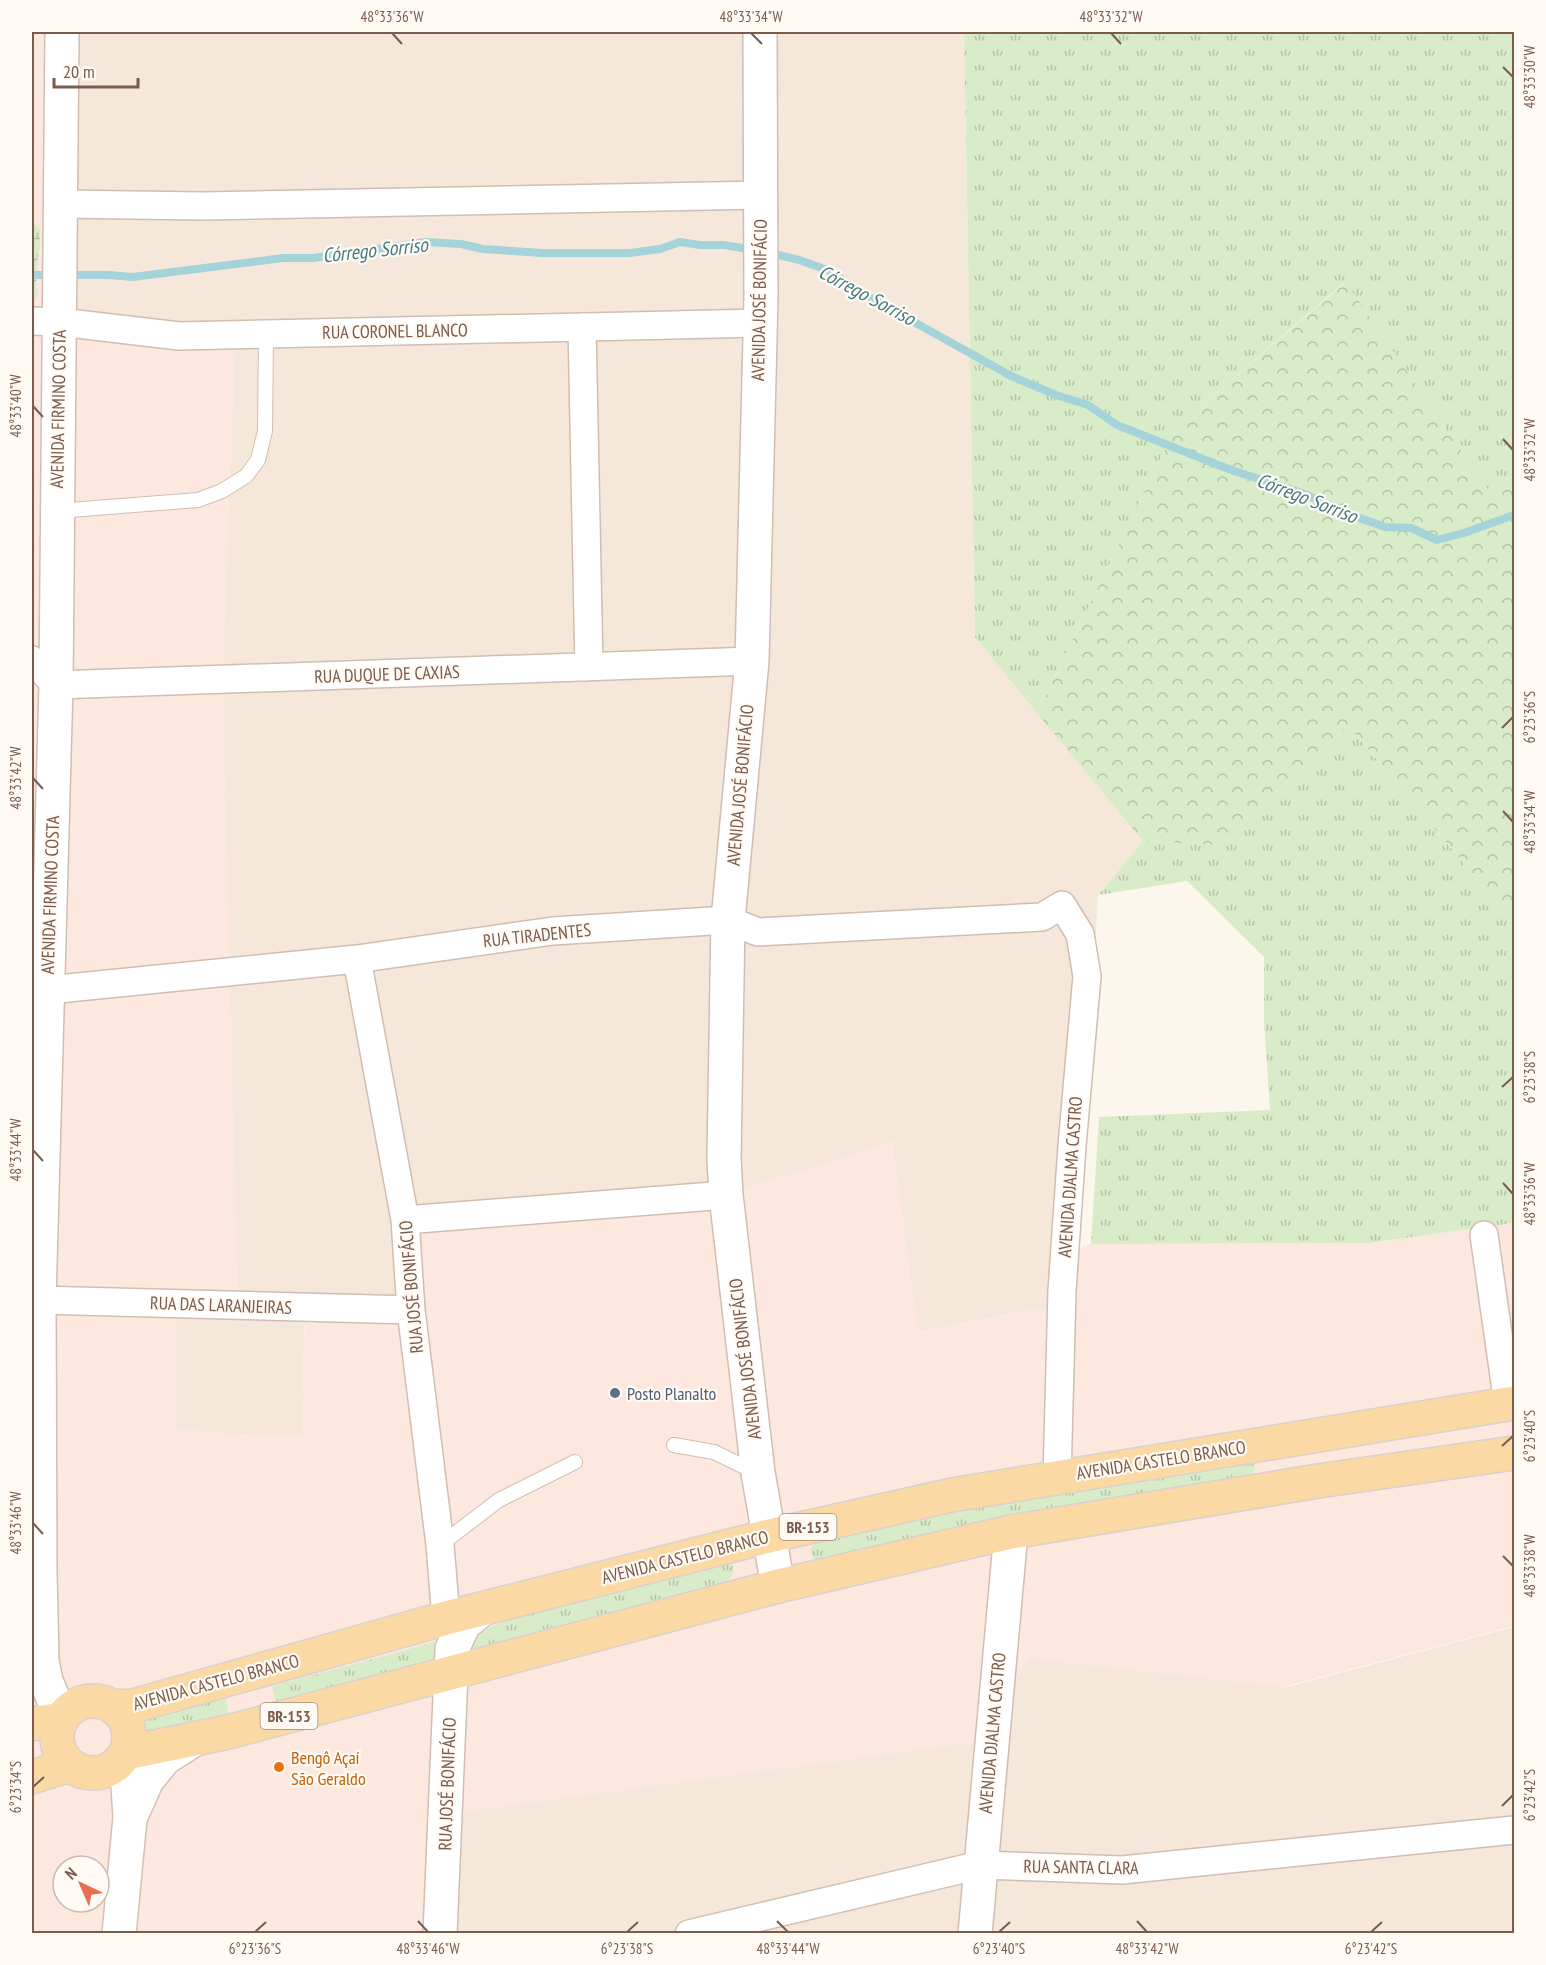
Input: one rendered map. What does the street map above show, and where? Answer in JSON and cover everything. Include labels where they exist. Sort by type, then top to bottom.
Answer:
[{"type":"main road","name":"AVENIDA CASTELO BRANCO","points":[[47,1722],[85,1702],[99,1702],[113,1707],[133,1706],[446,1618],[769,1536],[952,1495],[1511,1404]]},
{"type":"main road","points":[[1314,1435],[1317,1481]]},
{"type":"main road","name":"BR-153","points":[[69,1765],[93,1774],[106,1771],[118,1764],[126,1753],[193,1740],[778,1586],[1011,1532],[1317,1481],[1515,1453]]},
{"type":"main road","name":"AVENIDA CASTELO BRANCO","points":[[113,1707],[124,1719],[129,1736],[126,1753]]},
{"type":"main road","points":[[32,1778],[69,1765],[61,1755],[57,1743],[58,1731],[47,1722]]},
{"type":"street","name":"AVENIDA FIRMINO COSTA","points":[[47,1722],[46,1681],[42,1661],[35,1298],[40,989],[56,685],[57,511],[50,316],[61,240],[62,32]]},
{"type":"street","name":"AVENIDA JOSÉ BONIFÁCIO","points":[[760,32],[760,310],[752,661],[728,920],[724,1159],[726,1195],[758,1473],[778,1586]]},
{"type":"street","points":[[62,204],[203,206],[761,195]]},
{"type":"street","name":"RUA CORONEL BLANCO","points":[[50,316],[179,336],[582,327],[760,310]]},
{"type":"street","points":[[582,327],[589,667]]},
{"type":"street","points":[[32,660],[56,685]]},
{"type":"street","name":"RUA DUQUE DE CAXIAS","points":[[56,685],[752,661]]},
{"type":"street","name":"AVENIDA DJALMA CASTRO","points":[[1042,917],[1062,905],[1080,934],[1087,976],[1062,1291],[1057,1478]]},
{"type":"street","name":"RUA TIRADENTES","points":[[40,989],[357,959],[553,932],[728,920],[758,932],[1042,917]]},
{"type":"street","name":"RUA JOSÉ BONIFÁCIO","points":[[357,959],[405,1220],[411,1310],[440,1545],[446,1618]]},
{"type":"street","points":[[405,1220],[726,1195]]},
{"type":"street","points":[[1484,1235],[1511,1404]]},
{"type":"street","name":"RUA DAS LARANJEIRAS","points":[[35,1298],[411,1310]]},
{"type":"street","name":"AVENIDA DJALMA CASTRO","points":[[975,1934],[1011,1532]]},
{"type":"street","name":"RUA JOSÉ BONIFÁCIO","points":[[441,1934],[452,1649],[464,1624],[482,1609]]},
{"type":"street","points":[[130,1818],[147,1780],[165,1758],[193,1740]]},
{"type":"street","points":[[119,1934],[130,1818],[126,1753]]},
{"type":"street","name":"RUA SANTA CLARA","points":[[688,1934],[980,1865],[1122,1870],[1515,1830]]},
{"type":"lane","points":[[57,511],[198,500],[222,491],[246,476],[258,460],[266,431],[266,334]]},
{"type":"lane","points":[[674,1445],[714,1452],[758,1473]]},
{"type":"lane","points":[[440,1545],[499,1500],[575,1462]]},
{"type":"shaded area","points":[[32,32],[62,32],[60,321],[235,335],[222,680],[238,1299],[174,1299],[176,1430],[302,1436],[305,1304],[415,1307],[417,1227],[726,1195],[892,1141],[918,1332],[1075,1302],[1078,1248],[1091,1244],[1367,1243],[1514,1223],[1514,1626],[1283,1687],[1028,1658],[974,1742],[444,1814],[439,1933],[32,1934]]},
{"type":"shaded area","points":[[62,32],[964,32],[975,637],[1143,841],[1098,895],[1075,1302],[917,1332],[892,1141],[415,1307],[304,1324],[303,1436],[176,1430],[174,1299],[229,982],[222,680],[235,335],[60,322]]},
{"type":"shaded area","points":[[1514,1627],[1514,1933],[439,1934],[444,1814],[973,1742],[1028,1658],[1287,1687]]},
{"type":"green space","points":[[964,32],[1514,32],[1514,476],[1487,489],[1345,282],[1175,429],[1037,713],[975,637]]},
{"type":"green space","points":[[32,225],[40,229],[36,287],[39,291],[32,303]]},
{"type":"green space","points":[[1346,282],[1487,489],[1514,476],[1514,923],[1348,725],[1220,845],[1143,841],[1037,713],[1175,429]]},
{"type":"green space","points":[[1348,725],[1514,923],[1514,1223],[1367,1243],[1091,1244],[1099,1117],[1270,1110],[1264,1020],[1264,957],[1187,881],[1098,895],[1143,841],[1220,845]]},
{"type":"green space","points":[[1248,1460],[1254,1464],[1253,1476],[822,1559],[814,1559],[811,1554],[811,1547],[820,1540],[1029,1498]]},
{"type":"green space","points":[[730,1563],[733,1573],[726,1581],[471,1649],[480,1633],[507,1620]]},
{"type":"green space","points":[[439,1641],[436,1663],[276,1703],[272,1686]]},
{"type":"green space","points":[[226,1697],[228,1713],[152,1732],[144,1731],[141,1727],[142,1721],[146,1718]]},
{"type":"waterway","name":"Córrego Sorriso","points":[[65,275],[133,277],[283,258],[313,258],[426,242],[542,253],[630,253],[660,249],[680,242],[754,250]]},
{"type":"waterway","name":"Córrego Sorriso","points":[[767,252],[830,271],[855,289],[1011,376],[1056,395],[1088,405],[1117,425],[1231,470],[1302,493],[1385,527],[1411,528],[1437,540],[1514,515]]},
{"type":"waterway","name":"Córrego Sorriso","points":[[32,275],[52,275]]},
{"type":"place","name":"Posto Planalto","points":[[615,1393]]},
{"type":"place","name":"Bengô Açaí São Geraldo","points":[[279,1767]]}]
